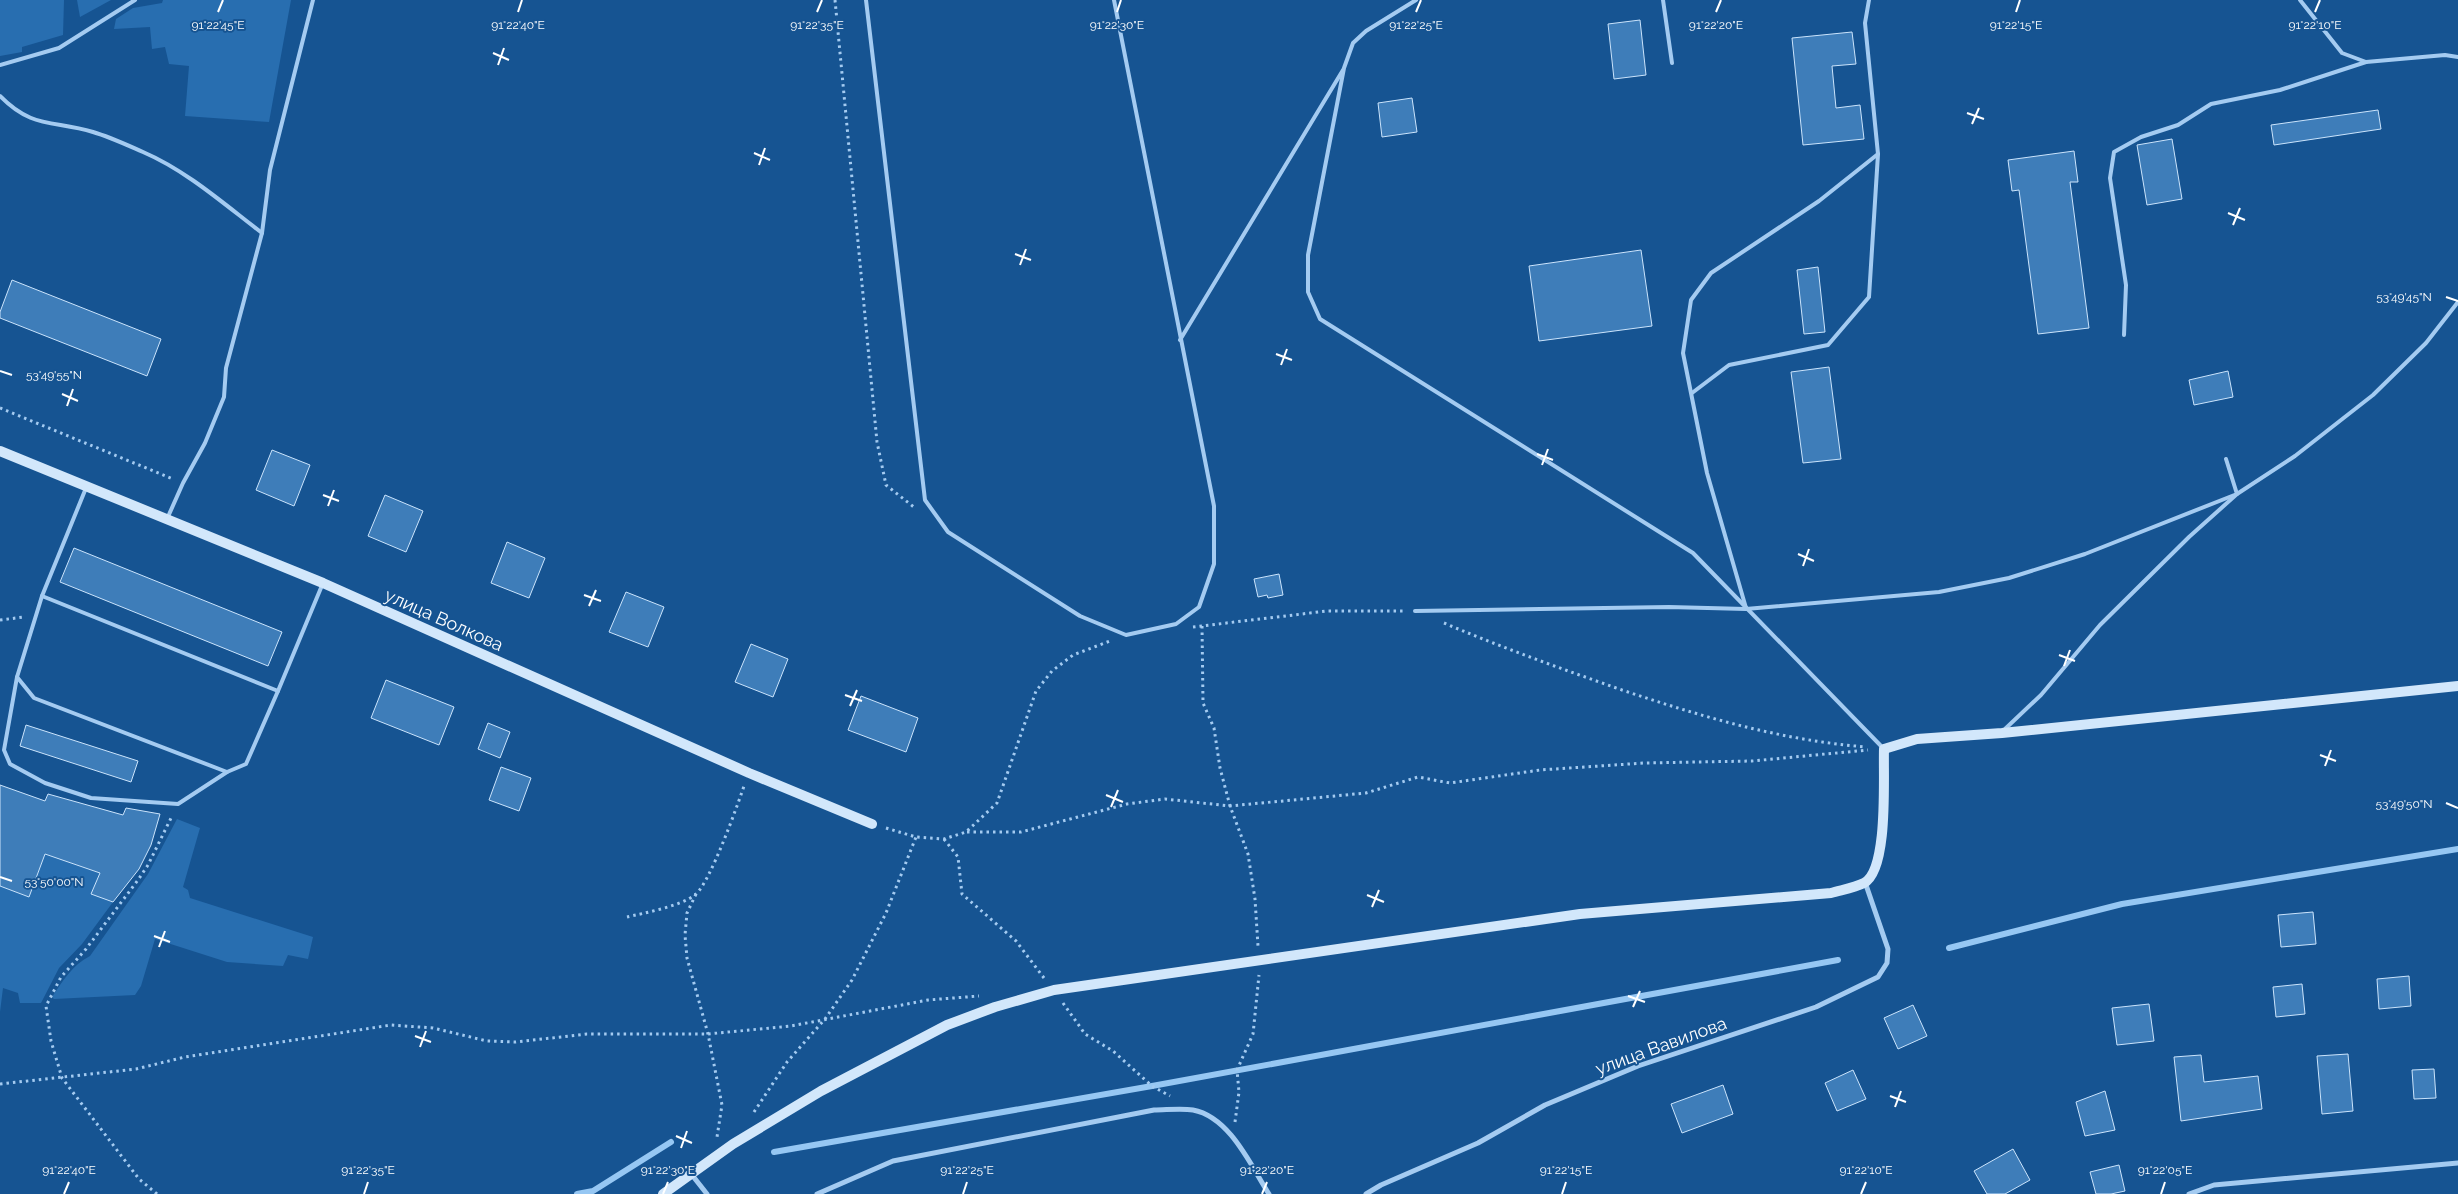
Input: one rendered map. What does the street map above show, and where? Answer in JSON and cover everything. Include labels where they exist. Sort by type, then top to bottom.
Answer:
[{"type":"street","name":"улица Волкова","points":[[0,451],[323,583],[749,773],[872,824]]},
{"type":"street","points":[[663,1194],[692,1175],[711,1159],[821,1091],[947,1025],[995,1007],[1054,990],[1580,914],[1831,893],[1865,882],[1876,868],[1882,836],[1884,749],[1917,739],[2002,733],[2458,686]]},
{"type":"street","name":"улица Вавилова","points":[[1366,1194],[1381,1185],[1478,1143],[1553,1101],[1638,1066],[1816,1008],[1878,977],[1887,963],[1888,949],[1865,882]]},
{"type":"street","points":[[817,1194],[893,1161],[1154,1110],[1194,1110],[1215,1121],[1233,1137],[1269,1194]]},
{"type":"street","points":[[2189,1194],[2214,1185],[2458,1163]]},
{"type":"street","points":[[692,1175],[707,1194]]},
{"type":"lane","points":[[0,65],[59,48],[135,0]]},
{"type":"lane","points":[[167,519],[183,483],[205,443],[224,397],[226,368],[262,233],[270,170],[313,0]]},
{"type":"lane","points":[[866,0],[926,500],[948,532],[1080,616],[1126,635],[1176,624],[1199,607],[1214,564],[1214,506],[1114,0]]},
{"type":"lane","points":[[1416,0],[1353,43],[1344,68],[1308,255],[1308,292],[1320,319],[1693,553],[1884,749]]},
{"type":"lane","points":[[1664,0],[1672,63]]},
{"type":"lane","points":[[1692,393],[1730,365],[1828,344],[1869,297],[1878,154],[1866,23],[1869,0]]},
{"type":"lane","points":[[2300,0],[2342,54],[2366,62]]},
{"type":"lane","points":[[2124,336],[2126,285],[2110,178],[2114,152],[2141,137],[2178,125],[2211,104],[2280,90],[2366,62],[2445,55],[2458,57]]},
{"type":"lane","points":[[1180,340],[1344,68]]},
{"type":"lane","points":[[0,96],[15,112],[38,122],[94,132],[144,152],[185,174],[262,233]]},
{"type":"lane","points":[[1746,609],[1707,473],[1683,353],[1691,300],[1711,273],[1819,201],[1878,154]]},
{"type":"lane","points":[[2002,733],[2041,695],[2100,625],[2189,537],[2237,494],[2295,456],[2373,395],[2426,343],[2458,302]]},
{"type":"lane","points":[[2226,458],[2237,494]]},
{"type":"lane","points":[[87,486],[35,615],[17,677],[4,750],[10,764],[46,783],[90,798],[178,804],[226,772],[246,764],[323,583]]},
{"type":"lane","points":[[1415,611],[1606,610],[1669,607],[1746,609],[1938,592],[2009,578],[2085,554],[2237,494]]},
{"type":"lane","points":[[42,596],[278,691]]},
{"type":"lane","points":[[17,677],[34,698],[226,772]]},
{"type":"path","points":[[835,0],[877,442],[886,485],[916,509]]},
{"type":"path","points":[[0,408],[183,483]]},
{"type":"path","points":[[1192,627],[1327,611],[1415,611]]},
{"type":"path","points":[[0,620],[35,615]]},
{"type":"path","points":[[1442,622],[1514,653],[1710,719],[1820,744],[1884,749]]},
{"type":"path","points":[[1202,626],[1203,703],[1214,728],[1220,768],[1230,806],[1248,854],[1256,899],[1259,960],[1258,994],[1253,1034],[1237,1070],[1239,1092],[1233,1137]]},
{"type":"path","points":[[966,832],[997,803],[1036,691],[1052,671],[1073,655],[1126,635]]},
{"type":"path","points":[[872,824],[916,837],[944,839],[966,832],[1021,832],[1127,804],[1165,799],[1230,806],[1366,793],[1418,777],[1450,783],[1540,770],[1644,763],[1752,761],[1884,749]]},
{"type":"path","points":[[711,1159],[722,1105],[708,1034],[697,999],[686,943],[687,913],[696,894],[706,880],[749,773]]},
{"type":"path","points":[[157,1194],[138,1179],[62,1078],[52,1041],[46,1006],[60,977],[86,949],[148,864],[178,804]]},
{"type":"path","points":[[749,1119],[788,1062],[825,1019],[863,960],[886,913],[916,837]]},
{"type":"path","points":[[626,917],[658,911],[696,894]]},
{"type":"path","points":[[0,1084],[136,1069],[185,1057],[391,1025],[434,1028],[487,1040],[516,1042],[588,1034],[708,1034],[791,1026],[928,1000],[986,995]]},
{"type":"shaded area","points":[[0,0],[64,0],[63,35],[22,47],[22,52],[0,56]]},
{"type":"shaded area","points":[[77,0],[111,0],[80,17]]},
{"type":"shaded area","points":[[163,0],[291,0],[269,122],[185,116],[189,66],[169,64],[165,47],[152,49],[150,27],[114,29],[116,19],[133,8],[162,3]]},
{"type":"shaded area","points":[[177,819],[200,828],[183,887],[188,890],[190,898],[313,937],[308,959],[288,955],[283,966],[227,962],[155,939],[141,986],[135,995],[54,999],[52,997],[64,979],[78,964],[90,956],[148,874]]},
{"type":"shaded area","points":[[45,854],[100,873],[113,902],[82,944],[59,968],[41,1003],[20,1003],[18,993],[3,988],[0,1012],[0,886],[29,897]]},
{"type":"building","points":[[1640,20],[1646,75],[1614,79],[1608,24]]},
{"type":"building","points":[[1852,32],[1856,64],[1832,66],[1836,108],[1860,105],[1864,139],[1803,145],[1792,38]]},
{"type":"building","points":[[1412,98],[1417,132],[1382,137],[1378,103]]},
{"type":"building","points":[[2378,110],[2381,129],[2274,145],[2271,125]]},
{"type":"building","points":[[2172,139],[2182,199],[2147,205],[2137,145]]},
{"type":"building","points":[[2074,151],[2078,182],[2070,182],[2089,328],[2038,334],[2019,190],[2012,191],[2008,160]]},
{"type":"building","points":[[1641,250],[1652,326],[1539,341],[1529,266]]},
{"type":"building","points":[[1818,267],[1825,332],[1804,334],[1797,270]]},
{"type":"building","points":[[12,280],[161,339],[147,376],[0,318],[0,312]]},
{"type":"building","points":[[1829,367],[1841,459],[1803,463],[1791,372]]},
{"type":"building","points":[[2228,371],[2233,397],[2194,405],[2189,380]]},
{"type":"building","points":[[272,450],[310,465],[294,506],[256,490]]},
{"type":"building","points":[[385,495],[423,511],[406,552],[368,536]]},
{"type":"building","points":[[507,542],[545,558],[529,598],[491,583]]},
{"type":"building","points":[[74,548],[282,632],[268,666],[60,582]]},
{"type":"building","points":[[1279,574],[1283,595],[1268,598],[1267,595],[1258,597],[1254,579]]},
{"type":"building","points":[[626,592],[664,607],[648,647],[609,632]]},
{"type":"building","points":[[751,644],[788,659],[773,697],[735,682]]},
{"type":"building","points":[[386,680],[454,707],[439,745],[371,718]]},
{"type":"building","points":[[861,696],[918,718],[906,752],[848,730]]},
{"type":"building","points":[[488,723],[510,732],[500,758],[478,749]]},
{"type":"building","points":[[26,725],[138,761],[131,782],[20,746]]},
{"type":"building","points":[[501,767],[531,778],[519,811],[489,800]]},
{"type":"building","points":[[0,785],[45,801],[48,794],[123,815],[126,808],[160,814],[151,845],[139,869],[113,902],[91,894],[100,873],[45,854],[29,897],[0,886]]},
{"type":"building","points":[[2313,912],[2316,944],[2281,947],[2278,915]]},
{"type":"building","points":[[2409,976],[2411,1006],[2379,1009],[2377,979]]},
{"type":"building","points":[[2302,984],[2305,1014],[2276,1017],[2273,987]]},
{"type":"building","points":[[2149,1004],[2154,1041],[2117,1045],[2112,1008]]},
{"type":"building","points":[[1913,1005],[1927,1036],[1898,1049],[1884,1018]]},
{"type":"building","points":[[2348,1054],[2353,1111],[2322,1114],[2317,1056]]},
{"type":"building","points":[[2201,1055],[2204,1082],[2258,1076],[2262,1109],[2181,1121],[2174,1057]]},
{"type":"building","points":[[2434,1069],[2436,1098],[2414,1099],[2412,1070]]},
{"type":"building","points":[[1853,1070],[1866,1099],[1837,1111],[1825,1083]]},
{"type":"building","points":[[1723,1085],[1733,1114],[1682,1133],[1671,1104]]},
{"type":"building","points":[[2105,1091],[2115,1130],[2085,1136],[2076,1102]]},
{"type":"building","points":[[2013,1149],[2030,1180],[2005,1194],[1987,1194],[1974,1171]]},
{"type":"building","points":[[2119,1165],[2125,1191],[2111,1194],[2096,1194],[2090,1172]]},
{"type":"waterway","points":[[1949,948],[2122,904],[2458,849]]},
{"type":"waterway","points":[[774,1152],[1152,1086],[1838,960]]},
{"type":"waterway","points":[[577,1194],[593,1191],[671,1142]]}]
